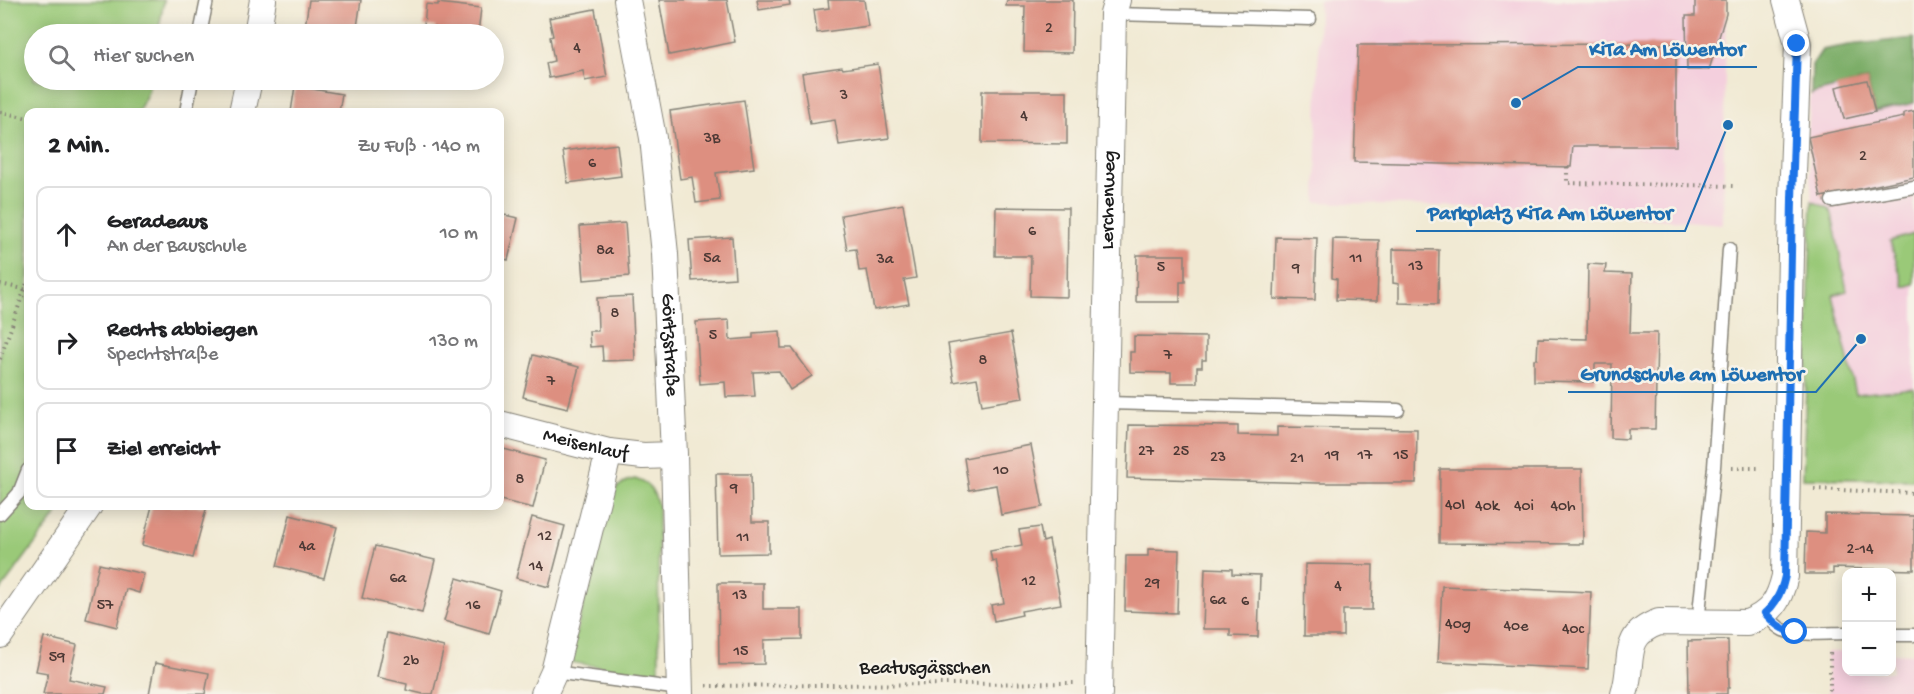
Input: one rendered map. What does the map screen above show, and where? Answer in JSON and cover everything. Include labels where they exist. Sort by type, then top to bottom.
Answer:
[{"type":"street","points":[[259,24],[263,0]]},
{"type":"street","name":"Görtzstraße","points":[[627,0],[653,138],[664,242],[674,455],[680,691]]},
{"type":"street","points":[[1624,694],[1627,687],[1632,646],[1636,634],[1646,626],[1659,622],[1747,623],[1773,607],[1779,597],[1785,576],[1797,44],[1786,0]]},
{"type":"street","name":"Lerchenweg","points":[[1099,688],[1115,7]]},
{"type":"street","points":[[243,108],[247,90]]},
{"type":"street","name":"Meisenlauf","points":[[504,425],[609,452],[643,456],[674,455]]},
{"type":"street","points":[[549,683],[609,452]]},
{"type":"street","points":[[0,635],[86,510]]},
{"type":"lane","points":[[202,24],[207,0]]},
{"type":"lane","points":[[1115,7],[1310,19]]},
{"type":"lane","points":[[187,108],[190,90]]},
{"type":"lane","points":[[1832,201],[1914,187]]},
{"type":"lane","points":[[1698,623],[1714,467],[1730,249]]},
{"type":"lane","points":[[1106,403],[1398,410]]},
{"type":"lane","points":[[0,514],[20,493],[24,482]]},
{"type":"lane","points":[[1765,613],[1783,630],[1842,633]]},
{"type":"lane","points":[[1896,635],[1914,635]]},
{"type":"lane","points":[[549,683],[680,691]]},
{"type":"path","points":[[0,112],[24,117]]},
{"type":"path","points":[[1567,167],[1567,183],[1737,186]]},
{"type":"path","points":[[0,284],[24,289]]},
{"type":"path","points":[[0,359],[24,298]]},
{"type":"path","points":[[1714,467],[1914,493]]},
{"type":"path","points":[[1830,633],[1830,694]]},
{"type":"path","name":"Beatusgässchen","points":[[680,691],[709,686],[1099,688]]},
{"type":"shaded area","points":[[1319,0],[1726,0],[1723,224],[1527,209],[1316,202]]},
{"type":"shaded area","points":[[1914,38],[1914,480],[1803,478],[1812,201],[1808,137],[1812,65],[1822,50]]},
{"type":"shaded area","points":[[1827,652],[1842,652],[1842,676],[1896,676],[1896,653],[1914,654],[1914,694],[1828,694]]},
{"type":"green space","points":[[0,0],[164,0],[160,24],[24,24],[24,90],[148,90],[140,108],[24,108],[24,510],[60,510],[0,591]]},
{"type":"green space","points":[[1914,38],[1914,103],[1875,112],[1867,80],[1811,94],[1812,65],[1822,50]]},
{"type":"green space","points":[[1812,201],[1828,208],[1832,214],[1847,291],[1833,295],[1856,394],[1914,388],[1914,480],[1803,478]]},
{"type":"green space","points":[[1914,234],[1914,284],[1904,287],[1890,241]]},
{"type":"green space","points":[[635,479],[651,488],[658,505],[659,676],[569,662],[609,499],[619,486]]},
{"type":"building","points":[[309,0],[361,0],[357,24],[305,24]]},
{"type":"building","points":[[659,0],[727,0],[735,42],[669,55]]},
{"type":"building","points":[[757,0],[789,0],[790,5],[759,10]]},
{"type":"building","points":[[828,0],[864,0],[868,26],[817,33],[814,10],[829,8]]},
{"type":"building","points":[[1007,0],[1073,0],[1072,53],[1024,52],[1025,6],[1006,6]]},
{"type":"building","points":[[1695,0],[1726,0],[1726,14],[1709,70],[1687,70],[1686,16],[1695,16]]},
{"type":"building","points":[[438,3],[481,8],[479,24],[424,24],[426,4],[438,5]]},
{"type":"building","points":[[595,9],[607,77],[585,81],[583,71],[549,78],[546,63],[554,61],[550,37],[553,36],[549,18]]},
{"type":"building","points":[[1676,44],[1676,146],[1573,146],[1571,167],[1354,162],[1358,45]]},
{"type":"building","points":[[878,64],[889,138],[839,145],[835,120],[810,124],[802,73]]},
{"type":"building","points":[[1867,80],[1875,112],[1844,119],[1836,87]]},
{"type":"building","points":[[294,90],[318,90],[342,94],[340,108],[292,108]]},
{"type":"building","points":[[982,91],[1067,91],[1067,144],[982,143]]},
{"type":"building","points":[[744,100],[754,168],[716,173],[720,200],[696,203],[692,177],[680,179],[670,111]]},
{"type":"building","points":[[1914,111],[1914,177],[1821,197],[1808,137],[1904,117],[1904,113]]},
{"type":"building","points":[[617,144],[621,176],[568,183],[563,151]]},
{"type":"building","points":[[903,204],[916,278],[904,280],[909,304],[874,310],[867,270],[859,271],[856,249],[847,250],[841,215]]},
{"type":"building","points":[[996,207],[1068,208],[1067,297],[1030,296],[1031,256],[995,256]]},
{"type":"building","points":[[504,215],[518,218],[508,260],[504,259]]},
{"type":"building","points":[[625,223],[629,276],[584,280],[580,226]]},
{"type":"building","points":[[732,237],[735,278],[692,281],[689,240]]},
{"type":"building","points":[[1276,237],[1317,238],[1315,300],[1274,299]]},
{"type":"building","points":[[1333,239],[1379,240],[1377,301],[1336,300],[1337,279],[1332,278]]},
{"type":"building","points":[[1393,249],[1439,250],[1438,304],[1399,303],[1399,284],[1393,283]]},
{"type":"building","points":[[1137,255],[1185,255],[1185,282],[1180,282],[1180,302],[1136,302]]},
{"type":"building","points":[[1588,264],[1606,265],[1605,273],[1632,274],[1630,333],[1657,333],[1655,429],[1628,429],[1628,439],[1611,438],[1612,364],[1595,364],[1595,382],[1534,381],[1534,359],[1537,359],[1538,338],[1587,339]]},
{"type":"building","points":[[632,296],[635,360],[603,361],[602,346],[590,347],[589,331],[598,331],[597,298]]},
{"type":"building","points":[[729,320],[730,340],[753,338],[753,333],[780,331],[781,348],[792,348],[812,376],[790,390],[779,371],[753,372],[755,396],[726,397],[725,382],[700,384],[696,322]]},
{"type":"building","points":[[1011,333],[1023,398],[982,405],[977,378],[954,382],[948,344]]},
{"type":"building","points":[[1134,336],[1206,337],[1206,360],[1202,360],[1202,367],[1197,367],[1197,383],[1171,383],[1171,373],[1130,372],[1130,352],[1134,352]]},
{"type":"building","points":[[533,355],[579,367],[568,408],[523,397]]},
{"type":"building","points":[[1129,425],[1238,426],[1238,435],[1277,436],[1277,427],[1417,429],[1416,483],[1127,478]]},
{"type":"building","points":[[1031,445],[1043,507],[1001,515],[996,485],[969,490],[964,458]]},
{"type":"building","points":[[504,449],[545,460],[533,508],[504,501]]},
{"type":"building","points":[[1440,469],[1582,469],[1583,544],[1439,543]]},
{"type":"building","points":[[716,474],[751,474],[752,522],[769,522],[769,553],[718,554]]},
{"type":"building","points":[[151,510],[206,510],[193,558],[142,545]]},
{"type":"building","points":[[1825,514],[1914,516],[1914,570],[1833,568],[1833,574],[1805,574],[1806,532],[1825,533]]},
{"type":"building","points":[[290,515],[337,527],[324,578],[277,566]]},
{"type":"building","points":[[532,517],[565,526],[549,587],[516,578]]},
{"type":"building","points":[[1040,527],[1043,542],[1049,540],[1061,604],[1021,611],[1022,615],[994,621],[991,605],[1004,603],[996,560],[992,561],[990,551],[1022,545],[1019,530]]},
{"type":"building","points":[[375,546],[435,560],[422,613],[362,598]]},
{"type":"building","points":[[1148,549],[1179,550],[1177,613],[1125,611],[1126,556],[1148,556]]},
{"type":"building","points":[[99,564],[144,574],[139,593],[126,589],[117,627],[86,619]]},
{"type":"building","points":[[1305,564],[1373,565],[1372,610],[1343,610],[1343,636],[1304,636]]},
{"type":"building","points":[[1205,568],[1232,569],[1232,574],[1260,575],[1258,637],[1230,636],[1230,629],[1203,629]]},
{"type":"building","points":[[457,578],[501,591],[489,634],[444,621]]},
{"type":"building","points":[[718,583],[763,583],[763,609],[802,609],[802,639],[764,640],[764,664],[719,665]]},
{"type":"building","points":[[1442,586],[1591,592],[1588,669],[1438,662]]},
{"type":"building","points":[[387,633],[444,647],[433,694],[406,690],[407,684],[377,677]]},
{"type":"building","points":[[44,637],[77,645],[69,679],[107,687],[105,694],[43,694],[48,673],[36,671]]},
{"type":"building","points":[[1728,640],[1729,688],[1727,688],[1727,694],[1689,694],[1688,641]]},
{"type":"building","points":[[155,663],[209,673],[205,694],[149,694]]},
{"type":"place","name":"KiTa Am Löwentor","points":[[1516,103]]},
{"type":"place","name":"Parkplatz KiTa Am Löwentor","points":[[1728,125]]},
{"type":"place","name":"Grundschule am Löwentor","points":[[1861,339]]},
{"type":"route","points":[[1795,632],[1783,630],[1765,613],[1773,607],[1779,597],[1785,576],[1797,44]]}]
